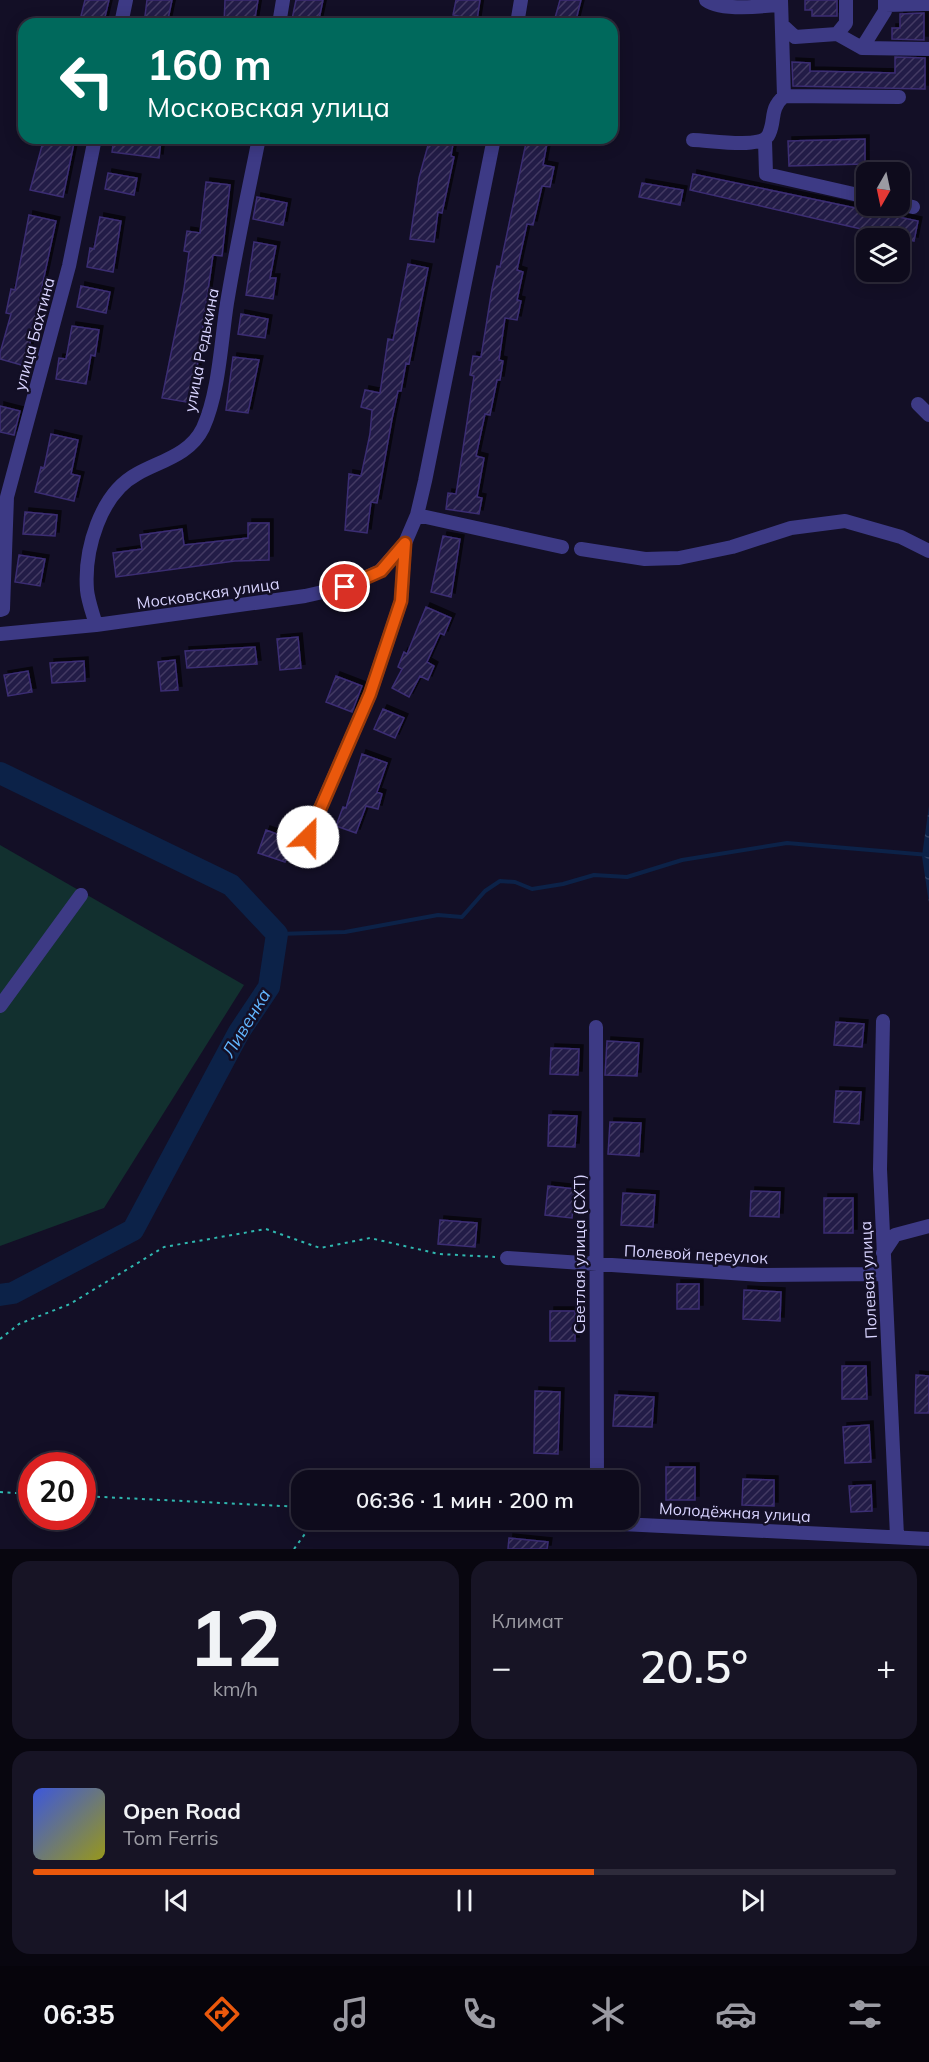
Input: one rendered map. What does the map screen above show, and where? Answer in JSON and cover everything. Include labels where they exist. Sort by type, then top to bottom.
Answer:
[{"type":"street","points":[[122,18],[126,0]]},
{"type":"street","points":[[280,18],[283,0]]},
{"type":"street","points":[[518,18],[521,0]]},
{"type":"street","points":[[706,0],[717,6],[762,7],[781,2],[784,96],[773,111],[771,129],[765,141],[766,174],[856,194]]},
{"type":"street","points":[[837,34],[846,23],[846,0]]},
{"type":"street","points":[[862,48],[885,11],[885,2],[929,4]]},
{"type":"street","points":[[782,26],[795,37],[837,34],[862,48],[929,49]]},
{"type":"street","points":[[784,96],[899,97]]},
{"type":"street","points":[[693,140],[748,144],[765,141]]},
{"type":"street","name":"улица Бахтина","points":[[4,634],[1,609],[7,497],[69,266],[94,144]]},
{"type":"street","name":"улица Редькина","points":[[96,625],[87,590],[88,567],[91,547],[105,508],[122,483],[190,445],[206,418],[259,144]]},
{"type":"street","name":"Московская улица","points":[[4,634],[96,625],[305,596],[345,587],[381,571],[405,543],[417,515],[493,144]]},
{"type":"street","points":[[918,404],[929,415]]},
{"type":"street","points":[[417,515],[562,547]]},
{"type":"street","points":[[581,549],[645,559],[679,558],[732,547],[790,528],[845,521],[901,537],[929,551]]},
{"type":"street","name":"Московская улица","points":[[299,857],[370,694],[401,601],[405,543]]},
{"type":"street","points":[[0,1006],[81,895]]},
{"type":"street","name":"Полевая улица","points":[[883,1022],[880,1169],[897,1536]]},
{"type":"street","name":"Светлая улица (СХТ)","points":[[596,1027],[597,1470]]},
{"type":"street","points":[[883,1253],[895,1235],[929,1226]]},
{"type":"street","name":"Полевой переулок","points":[[507,1258],[761,1275],[884,1274]]},
{"type":"street","name":"Молодёжная улица","points":[[639,1523],[929,1539]]},
{"type":"path","points":[[0,1339],[19,1324],[70,1304],[164,1246],[266,1229],[320,1248],[370,1238],[439,1254],[507,1258]]},
{"type":"path","points":[[0,1492],[18,1493]]},
{"type":"path","points":[[96,1497],[291,1506]]},
{"type":"path","points":[[294,1549],[308,1530]]},
{"type":"green space","points":[[0,845],[244,985],[104,1208],[0,1246]]},
{"type":"water","points":[[929,806],[929,903],[922,856]]},
{"type":"building","points":[[85,0],[109,0],[105,18],[81,16]]},
{"type":"building","points":[[147,0],[172,0],[168,18],[145,18]]},
{"type":"building","points":[[225,0],[258,0],[255,18],[224,18]]},
{"type":"building","points":[[296,0],[323,0],[319,18],[292,18]]},
{"type":"building","points":[[456,0],[480,0],[477,18],[453,15]]},
{"type":"building","points":[[560,0],[581,0],[576,18],[555,18]]},
{"type":"building","points":[[805,0],[837,0],[837,16],[812,16],[812,10],[805,10]]},
{"type":"building","points":[[924,13],[924,40],[892,39],[892,28],[900,28],[900,14]]},
{"type":"building","points":[[895,57],[925,58],[925,89],[793,86],[792,62],[810,63],[810,71],[895,73]]},
{"type":"building","points":[[865,139],[865,162],[789,166],[788,141]]},
{"type":"building","points":[[42,144],[74,144],[63,197],[30,190]]},
{"type":"building","points":[[113,144],[161,144],[159,158],[112,152]]},
{"type":"building","points":[[428,144],[453,144],[451,156],[454,157],[442,213],[438,212],[434,242],[410,239],[419,178]]},
{"type":"building","points":[[526,144],[547,144],[543,165],[554,167],[550,187],[542,186],[533,225],[527,224],[517,270],[523,272],[517,300],[521,301],[517,320],[505,318],[499,360],[503,361],[500,380],[497,380],[490,415],[485,414],[476,456],[484,458],[477,497],[482,498],[479,514],[446,509],[448,493],[456,494],[474,376],[470,375],[473,356],[481,357],[492,289],[497,266],[500,267]]},
{"type":"building","points":[[108,173],[137,178],[134,195],[105,189]]},
{"type":"building","points":[[693,174],[856,208],[856,216],[894,216],[918,221],[914,241],[910,240],[910,228],[857,228],[690,190]]},
{"type":"building","points":[[206,182],[230,185],[222,256],[213,255],[192,403],[162,398],[184,289],[189,252],[184,251],[187,231],[200,233]]},
{"type":"building","points":[[642,183],[683,190],[680,205],[639,197]]},
{"type":"building","points":[[257,197],[287,203],[283,225],[253,219]]},
{"type":"building","points":[[29,215],[56,221],[25,366],[0,359],[0,353],[11,314],[6,313],[11,289],[15,290]]},
{"type":"building","points":[[100,217],[121,221],[113,272],[87,267],[90,248],[94,249]]},
{"type":"building","points":[[254,242],[276,246],[270,278],[276,278],[273,299],[246,295]]},
{"type":"building","points":[[408,264],[428,268],[409,364],[406,363],[401,391],[398,391],[377,503],[371,502],[367,533],[345,530],[349,474],[361,476],[370,434],[372,410],[361,407],[365,390],[380,393],[388,339],[393,340]]},
{"type":"building","points":[[81,286],[110,292],[106,313],[77,307]]},
{"type":"building","points":[[241,314],[268,319],[265,338],[238,334]]},
{"type":"building","points":[[72,326],[99,330],[95,356],[91,355],[86,384],[56,379],[59,358],[66,359]]},
{"type":"building","points":[[233,357],[259,360],[248,413],[226,410]]},
{"type":"building","points":[[0,406],[20,411],[14,435],[0,432]]},
{"type":"building","points":[[51,434],[78,440],[71,474],[80,476],[74,501],[35,492],[41,467],[44,468]]},
{"type":"building","points":[[25,512],[57,515],[55,536],[23,534]]},
{"type":"building","points":[[248,523],[269,523],[269,560],[235,561],[116,577],[113,553],[142,549],[140,535],[182,529],[184,545],[248,538]]},
{"type":"building","points":[[443,536],[460,539],[451,597],[431,592]]},
{"type":"building","points":[[19,555],[45,559],[40,586],[15,582]]},
{"type":"building","points":[[426,607],[451,618],[444,635],[440,633],[427,662],[434,666],[428,680],[420,676],[409,697],[392,688],[402,669],[398,667],[404,652],[407,654]]},
{"type":"building","points":[[298,637],[301,668],[280,670],[277,639]]},
{"type":"building","points":[[255,647],[257,664],[187,668],[185,651]]},
{"type":"building","points":[[175,660],[178,690],[161,691],[158,662]]},
{"type":"building","points":[[84,661],[85,681],[52,683],[50,663]]},
{"type":"building","points":[[28,671],[32,692],[8,696],[4,675]]},
{"type":"building","points":[[336,676],[362,686],[352,712],[326,702]]},
{"type":"building","points":[[383,709],[404,718],[395,738],[374,729]]},
{"type":"building","points":[[362,754],[387,763],[377,792],[382,794],[378,809],[366,806],[356,833],[336,826],[343,807],[346,808]]},
{"type":"building","points":[[266,830],[293,840],[285,862],[258,853]]},
{"type":"building","points":[[836,1022],[864,1024],[862,1047],[834,1045]]},
{"type":"building","points":[[607,1041],[639,1043],[637,1076],[605,1075]]},
{"type":"building","points":[[551,1048],[579,1049],[578,1075],[550,1074]]},
{"type":"building","points":[[836,1091],[861,1092],[859,1124],[834,1122]]},
{"type":"building","points":[[549,1115],[577,1116],[575,1147],[548,1146]]},
{"type":"building","points":[[610,1122],[641,1123],[639,1156],[608,1154]]},
{"type":"building","points":[[548,1186],[575,1189],[572,1218],[545,1215]]},
{"type":"building","points":[[751,1191],[780,1192],[779,1217],[750,1216]]},
{"type":"building","points":[[623,1193],[655,1195],[653,1227],[621,1225]]},
{"type":"building","points":[[824,1198],[853,1198],[853,1233],[824,1233]]},
{"type":"building","points":[[440,1220],[477,1223],[475,1247],[438,1244]]},
{"type":"building","points":[[677,1284],[699,1284],[699,1309],[677,1309]]},
{"type":"building","points":[[744,1290],[781,1292],[780,1321],[743,1319]]},
{"type":"building","points":[[550,1311],[575,1311],[575,1341],[550,1341]]},
{"type":"building","points":[[842,1366],[866,1366],[867,1399],[842,1399]]},
{"type":"building","points":[[916,1375],[929,1376],[929,1413],[915,1413]]},
{"type":"building","points":[[535,1391],[560,1392],[558,1454],[534,1453]]},
{"type":"building","points":[[615,1395],[654,1397],[652,1427],[613,1426]]},
{"type":"building","points":[[869,1425],[871,1462],[845,1463],[843,1427]]},
{"type":"building","points":[[666,1467],[695,1467],[695,1500],[666,1500]]},
{"type":"building","points":[[743,1479],[774,1480],[774,1506],[742,1505]]},
{"type":"building","points":[[871,1485],[872,1511],[851,1512],[849,1486]]},
{"type":"building","points":[[509,1538],[548,1542],[547,1549],[508,1549]]},
{"type":"waterway","name":"Ливенка","points":[[0,773],[231,885],[277,934],[269,987],[239,1032],[133,1230],[13,1293],[0,1295]]},
{"type":"waterway","points":[[277,934],[345,932],[438,915],[462,917],[485,891],[500,881],[515,882],[532,889],[563,884],[594,875],[627,877],[682,860],[787,843],[929,855]]},
{"type":"route","points":[[308,837],[370,694],[401,601],[405,543],[381,571],[345,587]]}]
